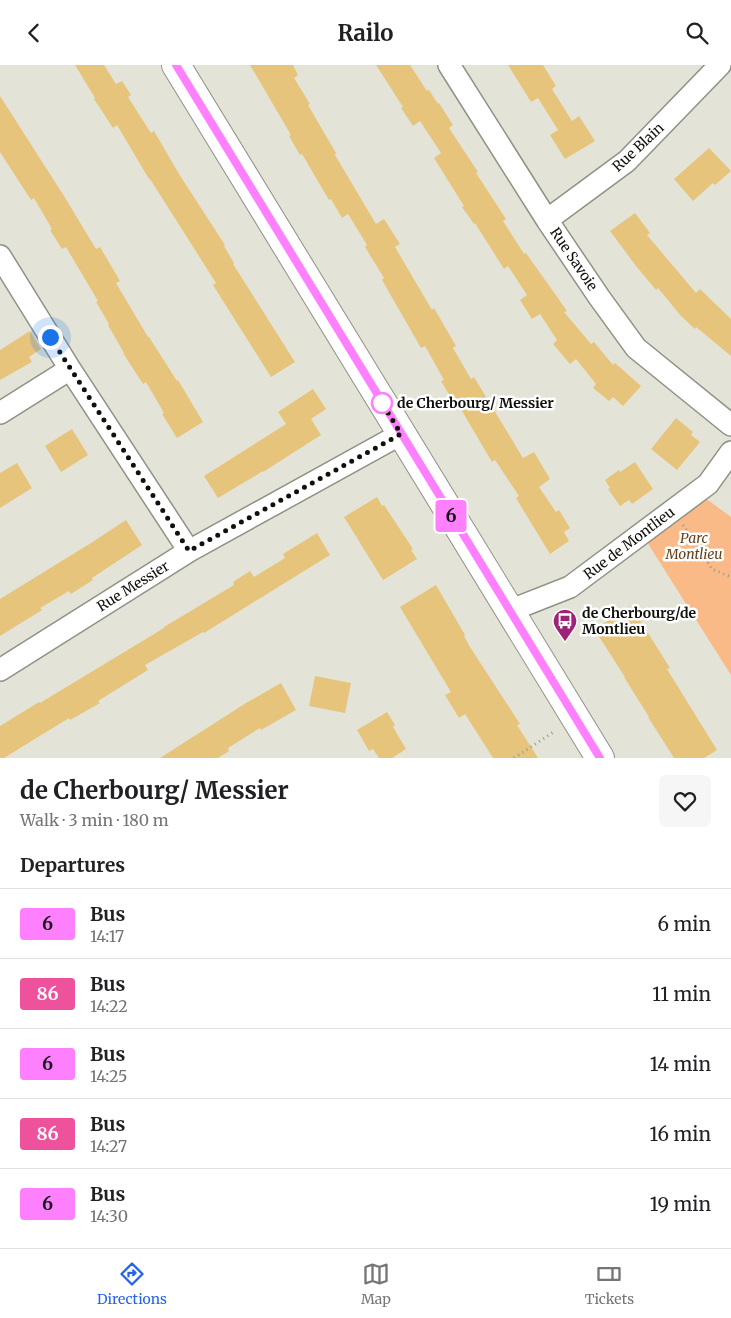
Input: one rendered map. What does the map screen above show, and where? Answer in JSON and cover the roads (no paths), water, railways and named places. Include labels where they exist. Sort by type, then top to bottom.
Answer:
[{"type":"street","points":[[176,65],[600,758]]},
{"type":"street","name":"Rue Savoie","points":[[448,65],[547,220],[636,348],[731,425]]},
{"type":"street","name":"Rue Blain","points":[[547,220],[627,161],[720,65]]},
{"type":"street","points":[[0,256],[70,369],[189,551]]},
{"type":"street","points":[[0,413],[70,369]]},
{"type":"street","name":"Rue Messier","points":[[0,670],[189,551],[401,434]]},
{"type":"street","name":"Rue de Montlieu","points":[[509,611],[570,587],[708,484],[731,452]]},
{"type":"place","name":"de Cherbourg/ Messier","points":[[382,403]]},
{"type":"place","name":"de Cherbourg/de Montlieu","points":[[565,642]]},
{"type":"park label","name":"Parc Montlieu","points":[[694,546]]}]
